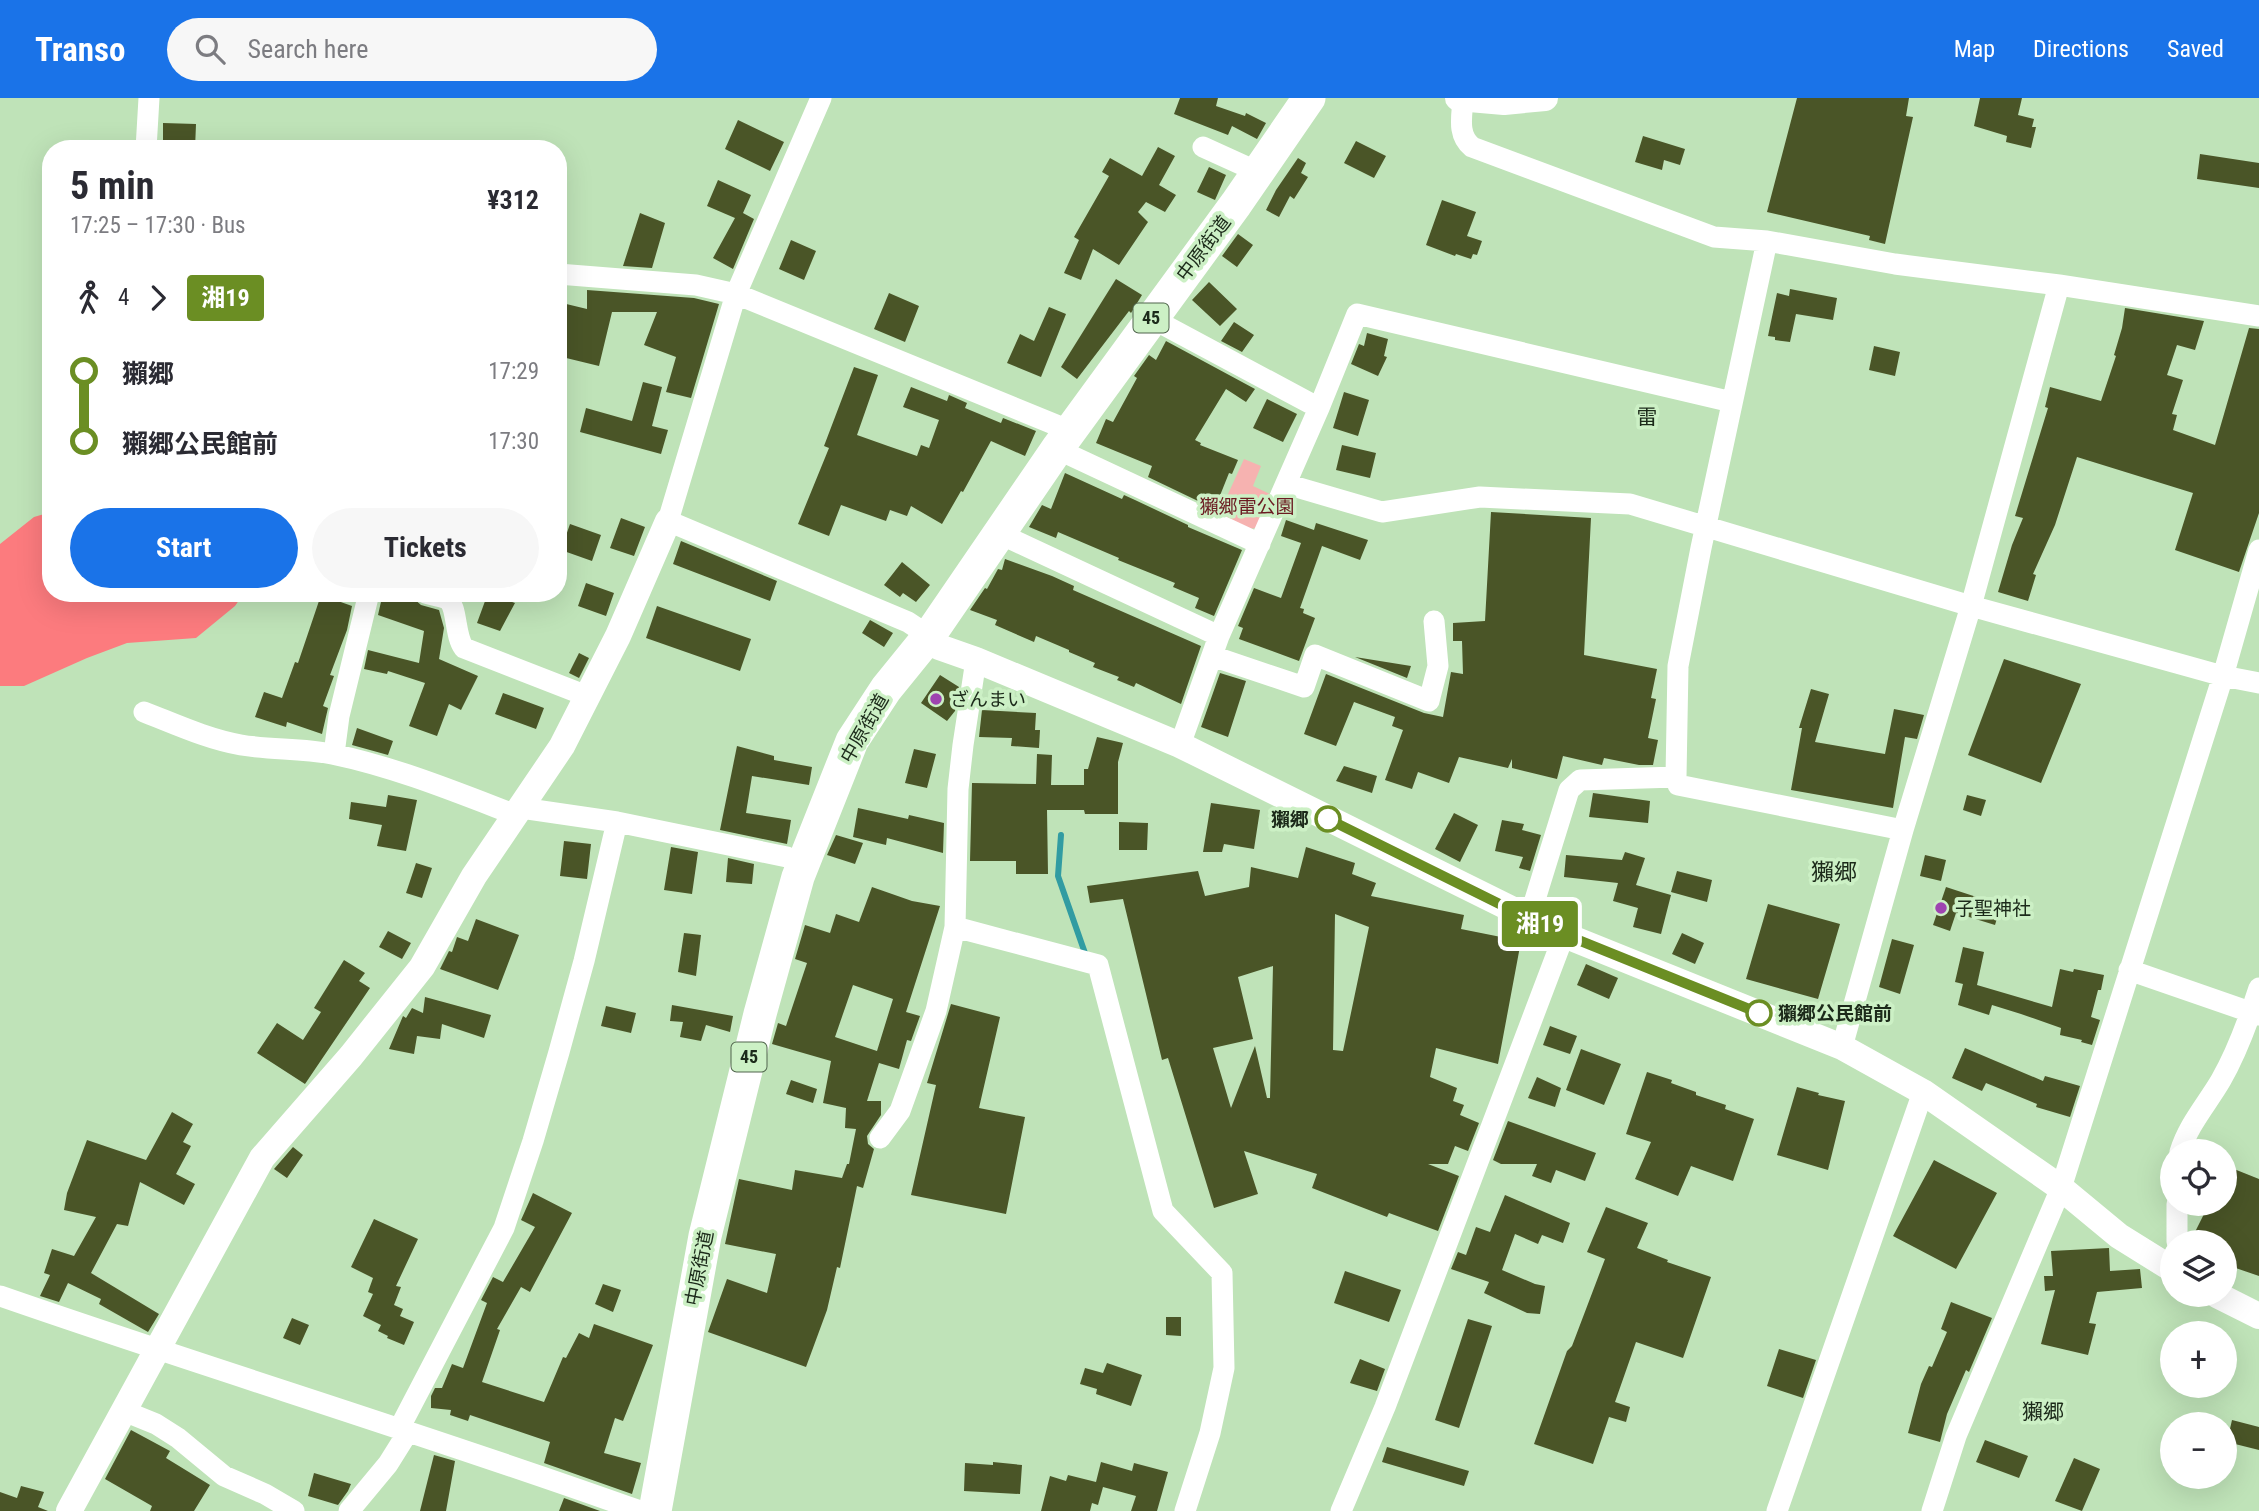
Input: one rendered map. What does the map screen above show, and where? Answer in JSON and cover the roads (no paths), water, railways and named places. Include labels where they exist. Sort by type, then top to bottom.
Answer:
[{"type":"main road","name":"中原街道","points":[[655,1511],[705,1236],[760,1014],[803,864],[852,741],[886,688],[929,636],[1063,441],[1310,98]]},
{"type":"street","points":[[147,140],[149,98]]},
{"type":"street","points":[[69,1511],[262,1158],[351,1056],[422,967],[474,876],[562,746],[618,636],[668,521],[736,294],[821,98]]},
{"type":"street","points":[[1545,98],[1504,102],[1461,98],[1463,135],[1472,147],[1714,237],[1767,241],[1895,264],[2059,285],[2259,316]]},
{"type":"street","points":[[1203,148],[1258,173]]},
{"type":"street","points":[[1767,241],[1678,666],[1676,777],[1678,785],[1903,830]]},
{"type":"street","points":[[567,275],[696,285],[736,294],[1048,422],[1063,441],[1260,544]]},
{"type":"street","points":[[1842,1047],[1903,830],[1971,606],[2059,285]]},
{"type":"street","points":[[1180,745],[1219,636],[1319,408],[1357,314],[1732,402]]},
{"type":"street","points":[[1151,318],[1319,408]]},
{"type":"street","points":[[1286,484],[1382,512],[1480,497],[1630,505],[1971,606],[2223,676],[2259,683]]},
{"type":"street","points":[[668,521],[908,622],[929,636],[939,647],[1180,745],[1564,935],[1842,1047],[1923,1092],[2061,1188],[2119,1236],[2160,1262]]},
{"type":"street","points":[[998,533],[1219,636]]},
{"type":"street","points":[[1932,1511],[1956,1436],[2061,1188],[2223,676],[2259,550]]},
{"type":"street","points":[[334,754],[340,716],[367,602]]},
{"type":"street","points":[[451,602],[459,641],[464,648],[587,696]]},
{"type":"street","points":[[1212,656],[1304,687],[1315,655],[1429,701],[1438,666],[1434,621]]},
{"type":"street","points":[[880,1138],[900,1111],[936,1011],[955,927],[958,789],[962,745],[976,660]]},
{"type":"street","points":[[144,712],[218,740],[334,754],[518,811],[618,822],[787,857],[803,864]]},
{"type":"street","points":[[1529,919],[1569,790],[1580,780],[1676,777]]},
{"type":"street","points":[[349,1511],[388,1464],[504,1228],[559,1052],[618,822]]},
{"type":"street","points":[[955,927],[1098,965],[1163,1211],[1223,1273],[1224,1368],[1210,1433],[1185,1511]]},
{"type":"street","points":[[1341,1511],[1385,1408],[1564,935]]},
{"type":"street","points":[[2129,970],[2255,1014]]},
{"type":"street","points":[[2184,1139],[2222,1078],[2255,1014],[2259,988]]},
{"type":"street","points":[[1777,1511],[1923,1092]]},
{"type":"street","points":[[0,1296],[640,1511]]},
{"type":"street","points":[[2237,1305],[2259,1316]]},
{"type":"street","points":[[124,1411],[156,1424],[178,1438],[224,1476],[265,1494],[294,1511]]},
{"type":"waterway","points":[[1061,835],[1058,876],[1086,956]]},
{"type":"place","name":"ざんまい","points":[[936,699]]},
{"type":"place","name":"獺郷","points":[[1328,819]]},
{"type":"place","name":"子聖神社","points":[[1941,908]]},
{"type":"place","name":"獺郷公民館前","points":[[1759,1013]]},
{"type":"district","name":"雷","points":[[1647,417]]},
{"type":"district","name":"獺郷","points":[[1834,872]]},
{"type":"district","name":"獺郷","points":[[2043,1412]]},
{"type":"park label","name":"獺郷雷公園","points":[[1247,506]]}]
